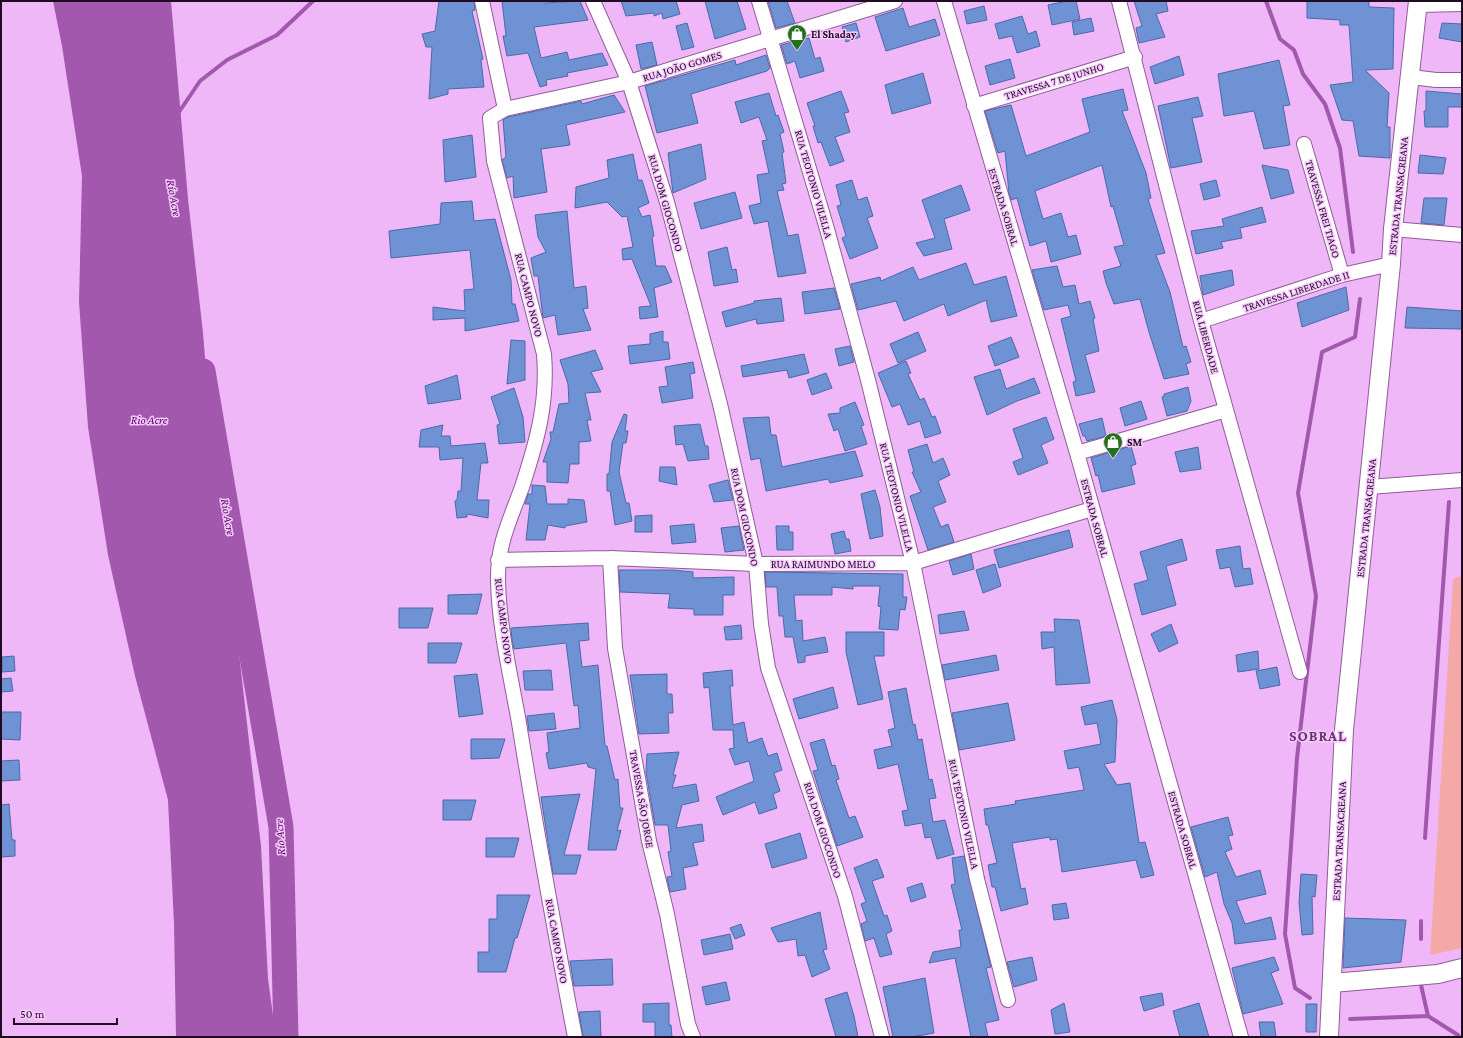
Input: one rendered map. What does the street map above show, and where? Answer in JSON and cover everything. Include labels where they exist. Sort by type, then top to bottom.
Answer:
[{"type":"street","points":[[482,1],[505,108]]},
{"type":"street","name":"RUA DOM GIOCONDO","points":[[593,1],[629,82],[667,202],[720,404],[756,564],[761,624],[768,668],[845,896],[882,1037]]},
{"type":"street","name":"RUA TEOTONIO VILELLA","points":[[759,1],[827,229],[862,357],[913,563],[977,879],[1008,1000]]},
{"type":"street","name":"RUA JOÃO GOMES","points":[[492,141],[490,118],[505,108],[629,82],[895,1]]},
{"type":"street","name":"ESTRADA SOBRAL","points":[[944,1],[1077,453],[1241,1037]]},
{"type":"street","name":"RUA LIBERDADE","points":[[1119,1],[1135,56],[1201,321],[1300,672]]},
{"type":"street","points":[[1418,3],[1462,4]]},
{"type":"street","name":"ESTRADA TRANSACREANA","points":[[1329,1037],[1344,730],[1391,264],[1393,230],[1418,3]]},
{"type":"street","name":"TRAVESSA 7 DE JUNHO","points":[[974,106],[1135,56]]},
{"type":"street","points":[[1411,77],[1436,80],[1462,80]]},
{"type":"street","name":"RUA CAMPO NOVO","points":[[492,141],[494,161],[544,354],[545,370],[545,403],[540,428],[521,488],[503,535],[498,560],[498,582],[503,630],[525,763],[575,1037]]},
{"type":"street","name":"TRAVESSA FREI TIAGO","points":[[1304,144],[1342,275]]},
{"type":"street","points":[[1393,230],[1462,235]]},
{"type":"street","name":"TRAVESSA LIBERDADE II","points":[[1201,321],[1342,275],[1391,264]]},
{"type":"street","points":[[1077,453],[1226,410]]},
{"type":"street","points":[[1369,487],[1462,480]]},
{"type":"street","name":"RUA RAIMUNDO MELO","points":[[498,560],[610,558],[756,564],[913,563],[1092,509]]},
{"type":"street","name":"TRAVESSA SÃO JORGE","points":[[610,558],[615,648],[649,841],[667,914],[688,1024],[693,1037]]},
{"type":"street","points":[[1332,983],[1438,974],[1462,968]]},
{"type":"shaded area","points":[[1462,576],[1462,948],[1430,955],[1453,579]]},
{"type":"water","name":"Rio Acre","points":[[53,1],[171,1],[188,199],[203,333],[214,465],[232,592],[261,846],[268,979],[276,1037],[176,1037],[174,924],[168,800],[135,676],[108,555],[88,427],[79,302],[82,176],[62,46]]},
{"type":"building","points":[[439,1],[474,1],[475,10],[472,11],[483,59],[481,60],[484,87],[448,89],[448,94],[429,99],[432,47],[426,47],[422,34],[435,31]]},
{"type":"building","points":[[502,1],[544,1],[544,3],[580,1],[588,20],[534,27],[541,58],[567,52],[569,60],[602,53],[608,65],[567,73],[568,76],[546,80],[547,85],[540,87],[528,53],[507,56],[503,36],[506,36]]},
{"type":"building","points":[[621,1],[676,1],[680,14],[663,19],[662,13],[654,16],[654,13],[626,16]]},
{"type":"building","points":[[705,1],[737,1],[746,29],[715,39]]},
{"type":"building","points":[[768,1],[787,1],[795,23],[776,28]]},
{"type":"building","points":[[1067,1],[1076,1],[1080,19],[1052,25],[1048,5]]},
{"type":"building","points":[[1134,1],[1166,1],[1168,11],[1156,14],[1165,37],[1139,43],[1136,28],[1142,26]]},
{"type":"building","points":[[1307,1],[1369,1],[1369,7],[1394,8],[1393,69],[1365,70],[1389,93],[1387,127],[1390,127],[1390,158],[1359,156],[1353,121],[1342,120],[1330,85],[1353,82],[1349,25],[1340,25],[1340,20],[1307,18]]},
{"type":"building","points":[[984,6],[987,20],[967,24],[964,11]]},
{"type":"building","points":[[903,8],[909,27],[935,19],[940,35],[886,51],[875,17]]},
{"type":"building","points":[[1022,16],[1028,34],[1036,31],[1040,46],[1017,53],[1012,36],[999,39],[995,24]]},
{"type":"building","points":[[1091,18],[1094,31],[1074,35],[1072,22]]},
{"type":"building","points":[[687,23],[694,47],[682,50],[676,26]]},
{"type":"building","points":[[856,23],[860,37],[846,42],[842,27]]},
{"type":"building","points":[[1442,23],[1462,24],[1462,42],[1439,38]]},
{"type":"building","points":[[809,38],[815,59],[820,57],[824,71],[800,78],[795,61],[787,64],[781,45]]},
{"type":"building","points":[[652,42],[657,65],[641,69],[636,45]]},
{"type":"building","points":[[766,55],[770,68],[767,71],[691,94],[698,123],[657,133],[645,86],[735,60],[736,65]]},
{"type":"building","points":[[1179,56],[1184,75],[1155,84],[1150,67]]},
{"type":"building","points":[[1010,59],[1015,78],[990,85],[985,66]]},
{"type":"building","points":[[1279,60],[1290,105],[1283,106],[1290,145],[1264,149],[1254,111],[1224,116],[1218,74]]},
{"type":"building","points":[[923,73],[931,103],[892,114],[885,85]]},
{"type":"building","points":[[1123,89],[1128,110],[1122,111],[1146,173],[1151,198],[1148,199],[1165,253],[1156,255],[1170,292],[1183,347],[1186,346],[1191,362],[1186,364],[1189,374],[1164,379],[1140,299],[1114,304],[1106,283],[1103,271],[1121,266],[1114,247],[1124,245],[1113,206],[1111,207],[1102,165],[1035,191],[1043,219],[1061,213],[1068,237],[1076,235],[1081,254],[1051,262],[1046,241],[1030,246],[1017,198],[1011,200],[1009,193],[1005,151],[998,153],[985,111],[1011,105],[1026,156],[1090,132],[1082,99]]},
{"type":"building","points":[[841,91],[849,112],[844,113],[850,132],[835,137],[844,161],[830,166],[821,142],[818,143],[813,126],[815,126],[807,103]]},
{"type":"building","points":[[1426,91],[1462,94],[1462,107],[1448,107],[1448,127],[1425,127],[1424,111],[1426,111]]},
{"type":"building","points":[[769,93],[776,116],[778,115],[784,132],[780,134],[784,152],[782,153],[786,183],[782,184],[784,190],[777,191],[788,236],[798,234],[806,273],[778,277],[768,221],[754,224],[749,206],[761,203],[757,175],[769,173],[762,141],[767,140],[759,117],[741,123],[735,102]]},
{"type":"building","points":[[614,95],[625,112],[566,125],[570,145],[541,149],[547,192],[514,198],[513,176],[507,178],[502,160],[506,157],[503,120],[508,117],[581,101],[582,104]]},
{"type":"building","points":[[1198,97],[1203,116],[1192,118],[1202,162],[1171,168],[1158,106]]},
{"type":"building","points":[[472,135],[476,177],[445,182],[443,140]]},
{"type":"building","points":[[701,144],[706,179],[673,193],[668,153]]},
{"type":"building","points":[[633,154],[638,180],[642,180],[649,203],[638,208],[642,217],[650,215],[654,236],[652,237],[656,266],[665,266],[672,282],[654,288],[658,317],[640,319],[639,307],[651,306],[632,259],[623,260],[622,249],[633,247],[627,216],[622,217],[607,202],[575,208],[576,187],[609,178],[607,160]]},
{"type":"building","points":[[1420,155],[1446,158],[1443,174],[1418,173]]},
{"type":"building","points":[[1262,165],[1288,170],[1294,193],[1271,199]]},
{"type":"building","points":[[852,180],[858,200],[867,197],[873,216],[867,218],[878,248],[850,259],[842,238],[846,236],[837,206],[841,205],[836,185]]},
{"type":"building","points":[[1216,180],[1220,196],[1204,200],[1200,184]]},
{"type":"building","points":[[961,185],[970,210],[944,219],[952,249],[924,256],[916,243],[935,238],[922,200]]},
{"type":"building","points":[[735,192],[742,218],[701,229],[694,203]]},
{"type":"building","points":[[1424,198],[1447,198],[1444,225],[1421,223]]},
{"type":"building","points":[[472,201],[474,221],[495,219],[511,280],[512,304],[515,304],[519,321],[465,331],[465,318],[433,320],[433,307],[465,311],[464,290],[474,289],[470,250],[391,258],[389,231],[440,224],[441,203]]},
{"type":"building","points":[[1262,207],[1266,222],[1240,228],[1242,238],[1221,242],[1223,248],[1196,254],[1191,231],[1224,226],[1222,219]]},
{"type":"building","points":[[567,211],[574,288],[586,286],[588,308],[583,309],[591,330],[558,335],[555,315],[543,318],[538,276],[534,276],[531,258],[546,252],[538,237],[535,215]]},
{"type":"building","points":[[727,247],[732,270],[736,269],[738,282],[714,286],[708,252]]},
{"type":"building","points":[[966,263],[974,285],[1006,276],[1017,316],[991,322],[986,300],[948,316],[944,304],[904,321],[896,301],[858,310],[851,284],[880,277],[881,281],[913,267],[919,280]]},
{"type":"building","points":[[1057,266],[1063,287],[1075,285],[1079,304],[1090,301],[1095,318],[1093,319],[1099,351],[1085,355],[1095,392],[1076,396],[1073,382],[1076,381],[1061,319],[1071,316],[1068,305],[1044,310],[1032,270]]},
{"type":"building","points":[[1232,270],[1234,285],[1203,295],[1200,276]]},
{"type":"building","points":[[1346,287],[1349,310],[1302,327],[1297,303]]},
{"type":"building","points":[[834,288],[840,309],[805,314],[802,292]]},
{"type":"building","points":[[781,298],[784,321],[757,324],[756,319],[726,327],[722,312],[754,303],[754,301]]},
{"type":"building","points":[[1407,307],[1462,311],[1462,329],[1405,328]]},
{"type":"building","points":[[663,331],[663,342],[668,342],[670,359],[630,364],[628,346],[650,344],[650,334]]},
{"type":"building","points":[[918,332],[926,351],[898,363],[890,344]]},
{"type":"building","points":[[1011,337],[1019,357],[995,366],[988,346]]},
{"type":"building","points":[[511,340],[525,341],[525,380],[507,384]]},
{"type":"building","points":[[850,346],[854,362],[839,366],[835,349]]},
{"type":"building","points":[[595,350],[603,369],[591,372],[601,392],[585,393],[591,420],[587,420],[591,441],[579,442],[579,464],[570,464],[568,483],[547,482],[547,462],[543,462],[551,439],[550,432],[553,432],[559,404],[569,403],[568,384],[560,360]]},
{"type":"building","points":[[804,354],[809,373],[789,378],[787,370],[743,377],[741,366]]},
{"type":"building","points":[[906,361],[911,373],[908,374],[920,400],[924,398],[932,417],[935,416],[941,433],[925,438],[920,421],[908,425],[900,404],[892,407],[878,373]]},
{"type":"building","points":[[693,362],[695,373],[690,374],[693,398],[662,403],[659,387],[668,386],[665,367]]},
{"type":"building","points":[[1000,369],[1006,389],[1034,378],[1040,393],[1017,401],[987,415],[974,377]]},
{"type":"building","points":[[826,373],[832,388],[812,395],[807,380]]},
{"type":"building","points":[[457,375],[461,399],[428,404],[425,386]]},
{"type":"building","points":[[1188,387],[1191,401],[1187,411],[1167,416],[1162,397],[1164,394]]},
{"type":"building","points":[[514,388],[523,417],[525,442],[499,444],[497,425],[500,424],[491,397]]},
{"type":"building","points":[[1141,401],[1147,419],[1125,426],[1120,408]]},
{"type":"building","points":[[855,402],[864,425],[861,426],[867,444],[845,451],[838,429],[834,431],[828,414],[840,413],[840,408]]},
{"type":"building","points":[[624,414],[627,415],[625,431],[628,431],[626,443],[623,443],[619,472],[626,503],[629,503],[632,521],[615,525],[610,491],[607,491],[607,474],[609,474],[612,442]]},
{"type":"building","points":[[769,417],[771,435],[776,435],[782,467],[855,451],[863,476],[830,483],[828,479],[766,491],[760,458],[751,460],[743,418]]},
{"type":"building","points":[[1046,417],[1054,439],[1041,445],[1048,463],[1018,475],[1013,462],[1023,458],[1013,429]]},
{"type":"building","points":[[1102,418],[1106,436],[1087,441],[1085,436],[1083,436],[1079,424]]},
{"type":"building","points":[[700,424],[705,446],[708,446],[709,459],[688,461],[683,444],[676,445],[674,426]]},
{"type":"building","points":[[443,425],[441,436],[450,436],[451,446],[485,443],[488,463],[481,463],[477,500],[489,500],[488,518],[467,514],[467,517],[457,518],[455,501],[457,500],[458,491],[461,491],[463,458],[440,460],[439,447],[419,447],[421,430]]},
{"type":"building","points":[[927,444],[933,463],[943,458],[950,475],[938,481],[946,502],[933,507],[941,527],[948,524],[954,542],[928,550],[910,496],[921,492],[912,472],[914,472],[908,450]]},
{"type":"building","points":[[1131,446],[1136,464],[1131,466],[1135,484],[1102,492],[1098,475],[1096,476],[1091,458]]},
{"type":"building","points":[[1198,447],[1201,469],[1180,472],[1175,452]]},
{"type":"building","points":[[660,467],[675,467],[677,485],[659,481]]},
{"type":"building","points":[[728,480],[733,500],[714,502],[709,485]]},
{"type":"building","points":[[532,485],[545,486],[547,504],[568,504],[568,499],[584,500],[587,522],[565,526],[565,528],[548,525],[545,540],[526,540],[530,504],[525,504],[528,494],[532,494]]},
{"type":"building","points":[[875,490],[880,507],[883,536],[870,539],[861,494]]},
{"type":"building","points":[[652,515],[652,532],[635,532],[635,516]]},
{"type":"building","points":[[694,524],[696,542],[672,544],[670,526]]},
{"type":"building","points":[[739,526],[744,550],[725,552],[721,528]]},
{"type":"building","points":[[776,526],[789,526],[789,532],[793,532],[793,550],[777,550]]},
{"type":"building","points":[[1069,530],[1073,547],[999,568],[994,550]]},
{"type":"building","points":[[844,531],[846,539],[849,539],[851,551],[835,554],[831,534]]},
{"type":"building","points":[[1182,539],[1187,560],[1166,566],[1176,605],[1142,615],[1134,584],[1148,580],[1140,552]]},
{"type":"building","points":[[1240,546],[1243,569],[1250,568],[1253,584],[1235,587],[1230,567],[1220,569],[1216,550]]},
{"type":"building","points":[[971,554],[974,569],[953,575],[949,561]]},
{"type":"building","points":[[995,564],[1001,586],[983,593],[976,570]]},
{"type":"building","points":[[619,570],[673,570],[693,572],[693,578],[734,577],[734,595],[723,595],[723,615],[694,615],[694,609],[668,608],[670,594],[620,592]]},
{"type":"building","points":[[765,572],[903,574],[903,597],[907,597],[905,610],[900,609],[898,630],[879,629],[881,607],[878,606],[880,586],[853,586],[853,589],[832,587],[832,595],[794,595],[796,621],[802,620],[803,641],[825,637],[828,652],[805,656],[805,662],[798,663],[793,637],[785,637],[783,616],[779,616],[777,587],[766,587]]},
{"type":"building","points":[[482,594],[477,614],[448,614],[448,595]]},
{"type":"building","points":[[399,608],[433,608],[428,628],[399,628]]},
{"type":"building","points":[[964,611],[969,630],[940,634],[938,615]]},
{"type":"building","points":[[1054,619],[1079,620],[1090,683],[1056,685],[1054,647],[1042,649],[1041,632],[1055,632]]},
{"type":"building","points":[[588,623],[589,640],[579,641],[582,667],[598,665],[605,746],[607,746],[615,780],[618,779],[620,808],[623,808],[617,831],[621,830],[616,850],[588,850],[596,769],[588,767],[587,763],[549,769],[546,753],[549,752],[547,733],[580,728],[578,705],[574,706],[566,643],[514,649],[512,640],[511,628]]},
{"type":"building","points":[[1171,624],[1178,643],[1159,652],[1151,634]]},
{"type":"building","points":[[741,625],[742,639],[726,640],[724,627]]},
{"type":"building","points":[[846,632],[884,632],[884,656],[874,656],[883,699],[858,705],[846,652]]},
{"type":"building","points":[[428,643],[462,643],[456,663],[428,663]]},
{"type":"building","points":[[1258,651],[1259,669],[1238,672],[1236,655]]},
{"type":"building","points":[[996,655],[999,670],[945,680],[942,665]]},
{"type":"building","points":[[14,656],[15,671],[2,672],[2,657]]},
{"type":"building","points":[[1277,667],[1280,685],[1260,689],[1256,671]]},
{"type":"building","points":[[551,670],[553,690],[525,690],[523,671]]},
{"type":"building","points":[[732,670],[733,686],[730,686],[733,725],[744,722],[748,743],[762,738],[768,756],[777,753],[782,770],[774,773],[780,791],[773,794],[777,808],[759,814],[755,802],[723,815],[716,797],[754,781],[749,761],[735,765],[729,749],[734,748],[733,730],[713,730],[709,687],[704,688],[703,673]]},
{"type":"building","points":[[477,674],[483,714],[459,717],[454,676]]},
{"type":"building","points":[[667,674],[667,694],[672,694],[673,713],[668,713],[669,733],[639,734],[630,675]]},
{"type":"building","points":[[11,678],[13,691],[1,692],[1,679]]},
{"type":"building","points":[[833,687],[838,708],[799,719],[793,699]]},
{"type":"building","points":[[906,688],[913,725],[915,724],[918,740],[922,739],[929,780],[932,779],[936,798],[929,799],[933,822],[945,820],[954,854],[937,859],[931,837],[925,838],[922,823],[905,826],[902,811],[908,810],[898,764],[878,769],[874,750],[892,746],[888,730],[895,728],[888,692]]},
{"type":"building","points":[[1112,700],[1117,720],[1115,762],[1104,764],[1117,785],[1130,783],[1139,843],[1145,842],[1154,875],[1141,878],[1136,860],[1062,872],[1057,839],[1050,840],[1050,837],[1012,843],[1021,889],[1025,888],[1028,904],[1001,911],[995,887],[992,887],[988,865],[997,863],[988,825],[986,825],[984,809],[1016,804],[1015,801],[1084,790],[1079,767],[1068,769],[1064,751],[1101,744],[1097,723],[1085,725],[1081,707]]},
{"type":"building","points":[[1008,703],[1015,740],[959,750],[952,713]]},
{"type":"building","points":[[1,712],[21,712],[20,740],[1,739]]},
{"type":"building","points":[[554,713],[556,729],[529,731],[527,716]]},
{"type":"building","points":[[471,739],[505,739],[499,758],[471,759]]},
{"type":"building","points":[[824,739],[832,766],[835,765],[839,779],[836,780],[849,818],[855,816],[863,837],[837,846],[813,771],[818,770],[810,743]]},
{"type":"building","points":[[679,752],[673,775],[676,775],[672,788],[696,784],[699,801],[682,805],[676,828],[702,824],[704,841],[693,843],[698,865],[683,868],[686,889],[670,892],[667,877],[672,876],[668,852],[671,851],[668,825],[655,825],[646,772],[647,754]]},
{"type":"building","points":[[19,760],[20,780],[1,781],[1,761]]},
{"type":"building","points":[[580,794],[564,855],[581,855],[576,874],[553,874],[541,797]]},
{"type":"building","points":[[443,800],[476,800],[471,820],[443,820]]},
{"type":"building","points":[[9,804],[12,840],[15,840],[15,856],[1,857],[1,805]]},
{"type":"building","points":[[1228,817],[1233,835],[1228,836],[1232,849],[1225,852],[1236,877],[1260,870],[1266,894],[1236,901],[1245,924],[1271,917],[1276,939],[1235,944],[1232,923],[1224,904],[1217,872],[1205,877],[1191,827]]},
{"type":"building","points":[[800,833],[807,858],[772,868],[765,844]]},
{"type":"building","points":[[486,838],[519,838],[514,857],[486,857]]},
{"type":"building","points":[[964,856],[991,967],[986,968],[999,1020],[985,1023],[988,1037],[971,1037],[955,958],[929,963],[933,952],[961,947],[959,930],[962,930],[951,885],[955,884],[952,858]]},
{"type":"building","points":[[877,859],[884,877],[872,881],[884,916],[887,915],[892,931],[886,934],[892,954],[880,957],[874,938],[865,941],[861,924],[867,921],[861,904],[866,902],[854,868]]},
{"type":"building","points":[[1301,874],[1317,875],[1315,897],[1312,896],[1313,934],[1302,935],[1299,902]]},
{"type":"building","points":[[922,883],[926,897],[911,902],[907,888]]},
{"type":"building","points":[[497,895],[530,895],[517,938],[515,938],[506,972],[478,972],[478,952],[489,952],[489,919],[497,919]]},
{"type":"building","points":[[1066,903],[1069,918],[1054,920],[1052,905]]},
{"type":"building","points":[[820,912],[827,949],[823,950],[830,969],[812,977],[805,955],[798,956],[796,939],[778,942],[771,928]]},
{"type":"building","points":[[1345,918],[1406,920],[1401,962],[1343,968]]},
{"type":"building","points":[[741,924],[745,935],[735,939],[730,928]]},
{"type":"building","points":[[730,934],[733,949],[704,955],[701,940]]},
{"type":"building","points":[[1032,957],[1037,980],[1014,987],[1007,962]]},
{"type":"building","points":[[1274,957],[1279,970],[1271,973],[1283,1004],[1243,1014],[1232,968]]},
{"type":"building","points":[[612,959],[613,985],[574,986],[570,961]]},
{"type":"building","points":[[925,978],[934,1033],[912,1037],[893,1037],[883,987]]},
{"type":"building","points":[[726,982],[730,1000],[706,1005],[702,987]]},
{"type":"building","points":[[847,992],[858,1037],[836,1037],[825,999]]},
{"type":"building","points":[[1162,993],[1164,1005],[1144,1011],[1140,997]]},
{"type":"building","points":[[669,1003],[669,1025],[671,1025],[672,1037],[655,1037],[655,1022],[643,1022],[643,1004]]},
{"type":"building","points":[[1064,1003],[1070,1032],[1055,1034],[1051,1010]]},
{"type":"building","points":[[1199,1003],[1209,1037],[1180,1037],[1173,1011]]},
{"type":"building","points":[[1306,1004],[1317,1004],[1316,1032],[1306,1032]]},
{"type":"building","points":[[600,1011],[601,1037],[583,1037],[579,1012]]},
{"type":"building","points":[[1259,1022],[1274,1022],[1276,1037],[1261,1037]]},
{"type":"waterway","points":[[179,112],[200,81],[227,60],[277,35],[313,1]]},
{"type":"waterway","points":[[1266,1],[1280,39],[1294,50],[1303,74],[1325,104],[1340,148],[1353,252]]},
{"type":"waterway","points":[[1310,998],[1295,988],[1285,934],[1297,758],[1316,596],[1298,493],[1322,352],[1355,337],[1360,299]]},
{"type":"waterway","name":"Río Acre","points":[[203,371],[281,827],[286,1037]]},
{"type":"waterway","points":[[1425,838],[1449,502]]},
{"type":"waterway","points":[[1421,921],[1421,939]]},
{"type":"waterway","points":[[1421,985],[1428,1016]]},
{"type":"waterway","points":[[1350,1019],[1428,1016],[1459,1037]]},
{"type":"place","name":"El Shaday","points":[[797,51]]},
{"type":"place","name":"SM","points":[[1113,459]]},
{"type":"district","name":"SOBRAL","points":[[1318,736]]}]
